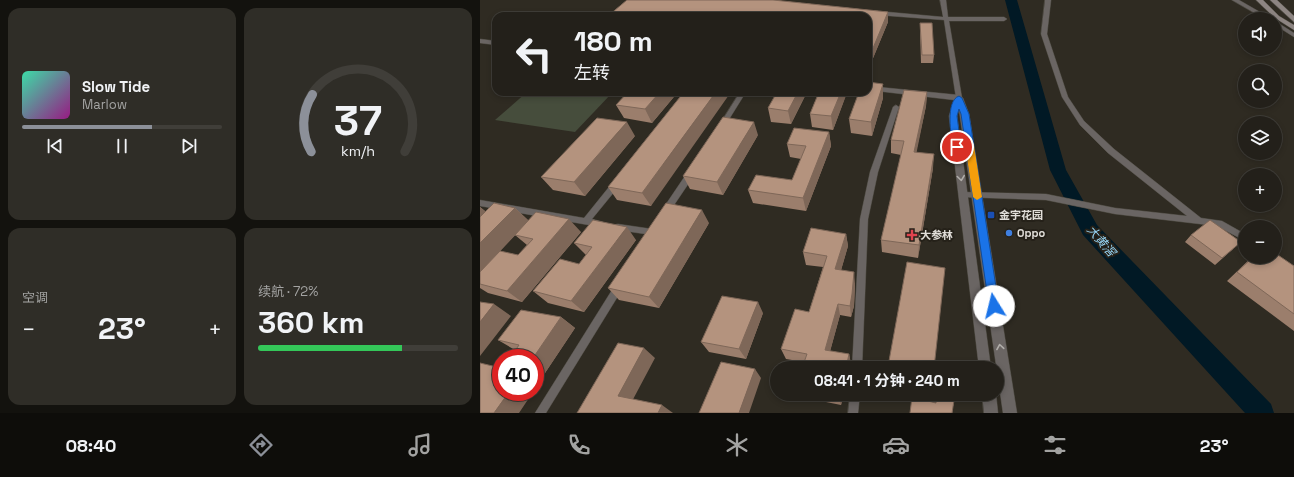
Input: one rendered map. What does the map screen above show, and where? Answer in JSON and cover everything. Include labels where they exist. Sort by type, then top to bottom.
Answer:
[{"type":"main road","points":[[1259,0],[1277,17],[1294,28]]},
{"type":"main road","points":[[1273,0],[1294,20]]},
{"type":"street","points":[[943,0],[959,98],[965,114],[1010,413]]},
{"type":"street","points":[[1048,0],[1044,34],[1065,97],[1082,122],[1111,152],[1198,220]]},
{"type":"street","points":[[1235,0],[1256,12]]},
{"type":"street","points":[[872,13],[946,20],[1004,19]]},
{"type":"street","points":[[1282,27],[1294,35]]},
{"type":"street","points":[[480,41],[492,42]]},
{"type":"street","points":[[872,88],[959,98]]},
{"type":"street","points":[[717,132],[740,96]]},
{"type":"street","points":[[959,98],[953,116],[984,361]]},
{"type":"street","points":[[857,361],[864,219],[874,172],[896,107]]},
{"type":"street","points":[[480,203],[586,221],[654,229],[696,166]]},
{"type":"street","points":[[586,221],[621,178]]},
{"type":"street","points":[[963,195],[1046,197],[1115,211],[1219,223],[1238,234]]},
{"type":"street","points":[[540,413],[623,279]]},
{"type":"street","points":[[854,413],[855,401]]},
{"type":"street","points":[[990,401],[991,413]]},
{"type":"green space","points":[[522,96],[609,96],[575,132],[495,120]]},
{"type":"building","points":[[627,0],[773,0],[888,12],[872,51],[872,12],[613,12]]},
{"type":"building","points":[[920,23],[932,23],[934,55],[922,55]]},
{"type":"building","points":[[872,83],[883,84],[871,122],[849,119],[858,96],[872,96]]},
{"type":"building","points":[[904,90],[927,92],[914,152],[934,154],[919,245],[881,240],[904,141],[891,140]]},
{"type":"building","points":[[624,96],[656,96],[645,109],[616,105]]},
{"type":"building","points":[[681,96],[713,96],[642,193],[608,187]]},
{"type":"building","points":[[775,96],[796,96],[788,111],[768,108]]},
{"type":"building","points":[[817,96],[839,96],[831,116],[810,114]]},
{"type":"building","points":[[723,117],[754,122],[717,182],[683,176]]},
{"type":"building","points":[[597,118],[627,122],[574,182],[541,177]]},
{"type":"building","points":[[794,128],[829,132],[803,198],[748,190],[756,175],[792,180],[806,146],[787,144]]},
{"type":"building","points":[[494,203],[515,208],[480,243],[480,217]]},
{"type":"building","points":[[666,203],[702,210],[649,297],[608,288]]},
{"type":"building","points":[[536,212],[569,219],[507,291],[480,284],[480,272],[500,251],[518,255],[533,239],[515,235]]},
{"type":"building","points":[[593,220],[627,227],[571,301],[533,291],[560,259],[579,264],[592,247],[574,243]]},
{"type":"building","points":[[1210,220],[1238,240],[1238,245],[1222,258],[1191,235]]},
{"type":"building","points":[[811,228],[846,234],[835,269],[854,272],[850,306],[838,304],[825,350],[849,354],[848,361],[804,361],[807,354],[781,349],[795,309],[809,312],[827,256],[803,252]]},
{"type":"building","points":[[1282,258],[1294,266],[1294,314],[1237,272],[1246,264],[1282,264]]},
{"type":"building","points":[[907,262],[945,268],[935,361],[889,361]]},
{"type":"building","points":[[722,296],[758,302],[739,349],[701,342]]},
{"type":"building","points":[[480,302],[494,304],[480,322]]},
{"type":"building","points":[[521,310],[561,317],[539,349],[516,349],[519,345],[498,340]]},
{"type":"building","points":[[618,343],[644,348],[618,396],[662,405],[658,413],[577,413]]},
{"type":"building","points":[[721,362],[755,369],[739,413],[699,413]]},
{"type":"building","points":[[480,363],[492,366],[492,401],[503,401],[494,413],[480,413]]},
{"type":"building","points":[[912,401],[928,401],[936,403],[936,401],[954,401],[952,413],[910,413]]},
{"type":"waterway","name":"大黄滘","points":[[1011,0],[1058,170],[1090,230],[1262,413]]},
{"type":"slow traffic","points":[[970,145],[977,197]]},
{"type":"place","name":"金宇花园","points":[[991,215]]},
{"type":"place","name":"Oppo","points":[[1009,233]]},
{"type":"place","name":"大参林","points":[[912,235]]},
{"type":"route","points":[[957,147],[953,116],[959,98],[965,114],[994,306]]}]
